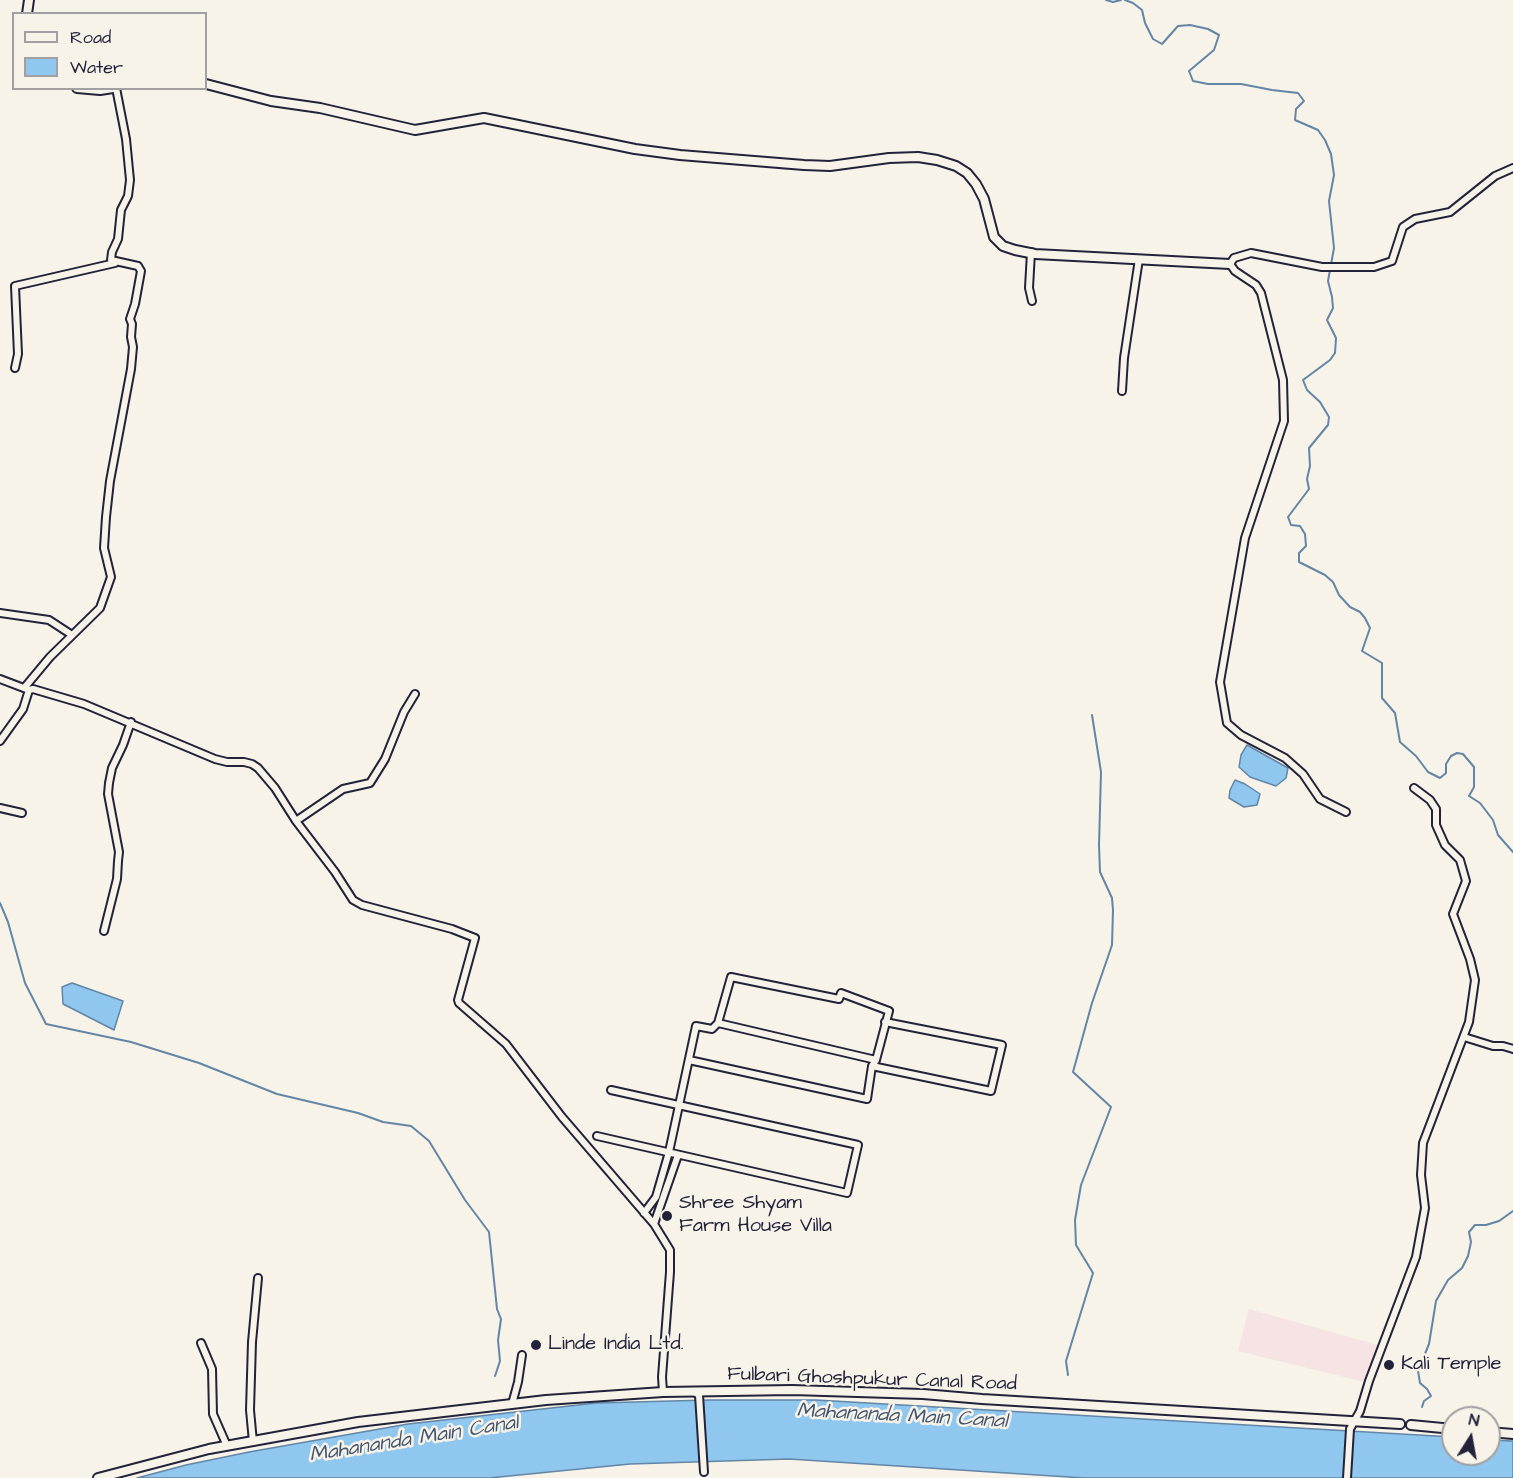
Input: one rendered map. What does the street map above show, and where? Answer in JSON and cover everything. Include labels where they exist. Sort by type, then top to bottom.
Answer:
[{"type":"street","points":[[207,84],[262,99],[320,108],[415,130],[484,118],[613,145],[669,153],[830,166],[850,162],[918,157],[956,166],[967,173],[984,199],[994,237],[1003,246],[1014,250],[1230,264]]},
{"type":"street","points":[[114,90],[128,146],[130,180],[128,196],[121,210],[118,239],[112,252],[111,260],[116,263]]},
{"type":"street","points":[[1230,264],[1234,258],[1251,253],[1322,267],[1374,267],[1392,261],[1403,227],[1414,219],[1450,212],[1495,176],[1513,168]]},
{"type":"street","points":[[1031,252],[1029,288],[1032,301]]},
{"type":"street","points":[[1122,391],[1128,325],[1139,259]]},
{"type":"street","points":[[0,741],[23,709],[27,688],[39,669],[100,608],[111,577],[104,548],[110,481],[134,347],[130,319],[141,271],[138,266],[116,263],[15,286],[18,354],[15,368]]},
{"type":"street","points":[[1230,264],[1235,272],[1256,285],[1261,293],[1283,380],[1284,421],[1245,538],[1220,682],[1227,723],[1241,735],[1285,758],[1303,774],[1320,800],[1346,812]]},
{"type":"street","points":[[0,613],[49,620],[72,634]]},
{"type":"street","points":[[0,679],[84,704],[215,759],[244,762],[256,766],[275,788],[353,900],[362,905],[452,929],[475,938],[459,1003],[506,1044],[562,1117],[654,1224],[666,1242],[670,1259],[663,1392]]},
{"type":"street","points":[[296,821],[343,789],[370,783],[385,759],[404,712],[415,694]]},
{"type":"street","points":[[104,931],[117,879],[118,861],[108,794],[109,783],[112,768],[131,722]]},
{"type":"street","points":[[1347,1478],[1351,1425],[1360,1411],[1416,1257],[1425,1208],[1421,1174],[1423,1143],[1469,1022],[1474,980],[1470,959],[1453,914],[1466,881],[1460,860],[1445,845],[1436,825],[1436,809],[1430,800],[1414,788]]},
{"type":"street","points":[[0,808],[22,813]]},
{"type":"street","points":[[644,1213],[656,1197],[669,1152],[696,1026],[712,1029],[718,1023],[731,976],[838,999],[841,993],[889,1011],[874,1063],[867,1099],[689,1060]]},
{"type":"street","points":[[718,1023],[991,1091],[1002,1045],[885,1022]]},
{"type":"street","points":[[1464,1037],[1493,1046],[1513,1049]]},
{"type":"street","points":[[597,1136],[847,1193],[858,1145],[611,1090]]},
{"type":"street","points":[[654,1224],[678,1155]]},
{"type":"street","points":[[253,1442],[250,1410],[252,1342],[258,1278]]},
{"type":"street","points":[[201,1343],[212,1369],[213,1414],[227,1446]]},
{"type":"street","points":[[512,1404],[522,1355]]},
{"type":"street","name":"Fulbari Ghoshpukur Canal Road","points":[[98,1478],[227,1446],[358,1422],[512,1404],[663,1392],[792,1390],[923,1394],[1351,1425],[1401,1424]]},
{"type":"street","points":[[697,1393],[703,1469]]},
{"type":"street","points":[[1401,1424],[1441,1428]]},
{"type":"shaded area","points":[[1249,1309],[1378,1345],[1365,1382],[1238,1351]]},
{"type":"water","points":[[1247,745],[1288,768],[1286,778],[1276,786],[1250,777],[1239,767],[1241,755]]},
{"type":"water","points":[[1235,780],[1260,794],[1257,805],[1244,807],[1229,798]]},
{"type":"water","points":[[72,983],[123,1001],[114,1030],[63,1004],[62,987]]},
{"type":"water","name":"Mahananda Main Canal","points":[[816,1400],[1441,1436],[1441,1466],[1501,1466],[1501,1440],[1513,1441],[1513,1478],[1084,1478],[789,1459],[630,1464],[489,1478],[137,1478],[249,1452],[408,1424],[596,1403]]},
{"type":"waterway","points":[[1106,0],[1113,2],[1121,0]]},
{"type":"waterway","points":[[1125,0],[1142,10],[1145,23],[1153,39],[1162,44],[1178,26],[1190,25],[1208,29],[1219,35],[1214,50],[1189,71],[1193,81],[1208,84],[1241,84],[1298,93],[1304,101],[1296,109],[1295,120],[1318,130],[1325,140],[1331,154],[1334,175],[1329,201],[1334,248],[1328,281],[1333,308],[1327,320],[1336,338],[1335,353],[1330,360],[1303,380],[1307,390],[1320,402],[1329,417],[1328,425],[1309,448],[1310,466],[1307,479],[1309,489],[1288,517],[1291,525],[1300,526],[1305,534],[1306,546],[1299,553],[1299,562],[1325,575],[1333,582],[1339,595],[1350,607],[1360,612],[1365,618],[1370,628],[1362,651],[1382,663],[1382,698],[1395,713],[1400,742],[1416,756],[1428,772],[1440,778],[1446,773],[1446,764],[1451,756],[1457,753],[1463,754],[1474,767],[1474,787],[1469,796],[1480,803],[1493,820],[1498,835],[1513,852]]},
{"type":"waterway","points":[[1068,1375],[1066,1361],[1093,1273],[1076,1245],[1075,1220],[1081,1185],[1111,1107],[1073,1072],[1092,1003],[1112,945],[1112,898],[1100,872],[1101,772],[1092,715]]},
{"type":"waterway","points":[[0,903],[8,922],[25,983],[46,1024],[131,1042],[199,1063],[277,1094],[358,1113],[383,1122],[411,1126],[429,1141],[465,1200],[489,1232],[497,1309],[501,1319],[498,1340],[500,1361],[495,1376]]},
{"type":"waterway","points":[[1422,1407],[1424,1401],[1431,1396],[1420,1383],[1418,1371],[1429,1344],[1436,1301],[1448,1280],[1462,1268],[1468,1256],[1471,1242],[1469,1232],[1475,1225],[1486,1225],[1499,1221],[1513,1211]]},
{"type":"place","name":"Shree Shyam Farm House Villa","points":[[667,1216]]},
{"type":"place","name":"Linde India Ltd.","points":[[536,1345]]},
{"type":"place","name":"Kali Temple","points":[[1389,1365]]}]
